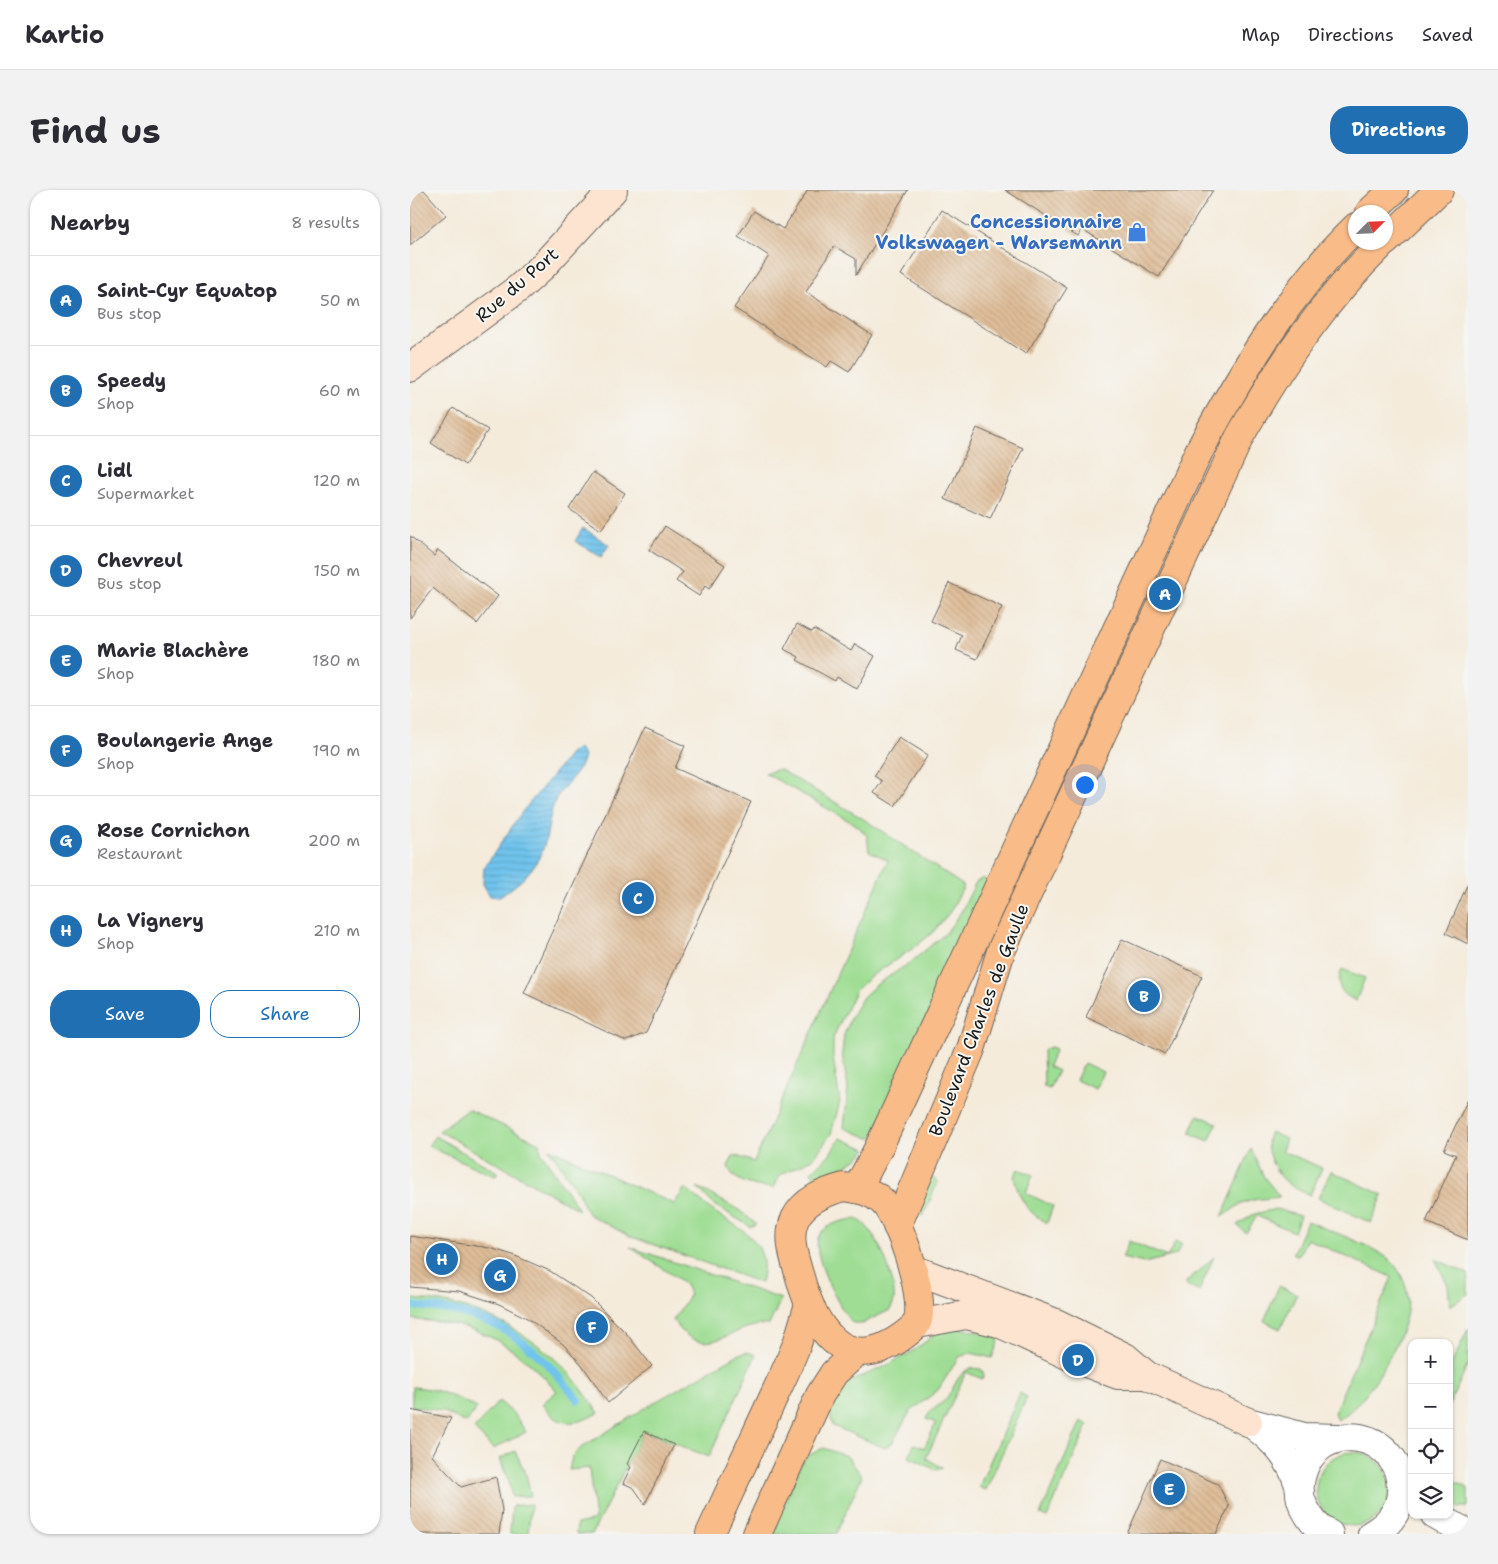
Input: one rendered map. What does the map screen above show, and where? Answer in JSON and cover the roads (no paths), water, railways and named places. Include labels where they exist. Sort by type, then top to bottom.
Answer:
[{"type":"main road","points":[[1378,205],[1394,190]]},
{"type":"main road","name":"Boulevard Charles de Gaulle","points":[[1393,234],[1439,190]]},
{"type":"main road","name":"Boulevard Charles de Gaulle","points":[[857,1188],[878,1149],[1199,450],[1248,362],[1292,300],[1348,234]]},
{"type":"main road","name":"Boulevard Charles de Gaulle","points":[[897,1226],[971,1049],[1001,951],[1240,436],[1269,385],[1316,318],[1377,250]]},
{"type":"main road","points":[[844,1187],[857,1188],[871,1193],[884,1202],[897,1226],[913,1269],[920,1312],[917,1324],[903,1337],[886,1347],[857,1352],[845,1349],[834,1342],[820,1327],[809,1304],[793,1253],[791,1236],[794,1220],[803,1206],[817,1197],[844,1187]]},
{"type":"main road","points":[[710,1534],[790,1361],[809,1304]]},
{"type":"main road","points":[[757,1534],[820,1395],[834,1373],[857,1352]]},
{"type":"street","name":"Rue du Port","points":[[410,368],[519,288],[542,267],[613,190]]},
{"type":"street","points":[[913,1269],[1056,1323],[1125,1357],[1146,1376],[1248,1422],[1304,1437],[1338,1438],[1352,1436],[1367,1439],[1380,1446],[1392,1458],[1406,1482],[1391,1520],[1373,1534]]},
{"type":"street","points":[[917,1324],[966,1315],[991,1321],[1078,1360],[1118,1375],[1146,1376]]},
{"type":"street","points":[[1248,1422],[1280,1448],[1294,1470],[1309,1518],[1322,1531],[1329,1534]]},
{"type":"street","points":[[1300,1534],[1300,1494],[1303,1468],[1313,1453],[1324,1444],[1338,1438]]},
{"type":"street","points":[[1442,1519],[1468,1534]]},
{"type":"street","points":[[1373,1534],[1378,1534]]},
{"type":"water","points":[[583,528],[609,545],[601,557],[575,541]]},
{"type":"water","points":[[578,748],[584,756],[582,763],[555,801],[546,839],[539,857],[522,880],[498,897],[490,896],[483,884],[484,868],[522,812],[571,753]]},
{"type":"waterway","points":[[410,1306],[438,1308],[463,1313],[506,1331],[543,1360],[561,1378],[578,1400]]},
{"type":"place","name":"Concessionnaire Volkswagen - Warsemann","points":[[1137,232]]},
{"type":"place","name":"Saint-Cyr Equatop","points":[[1165,594]]},
{"type":"place","name":"Lidl","points":[[638,898]]},
{"type":"place","name":"Speedy","points":[[1144,996]]},
{"type":"place","name":"La Vignery","points":[[442,1259]]},
{"type":"place","name":"Rose Cornichon","points":[[500,1275]]},
{"type":"place","name":"Boulangerie Ange","points":[[592,1327]]},
{"type":"place","name":"Chevreul","points":[[1078,1360]]},
{"type":"place","name":"Marie Blachère","points":[[1169,1489]]}]
